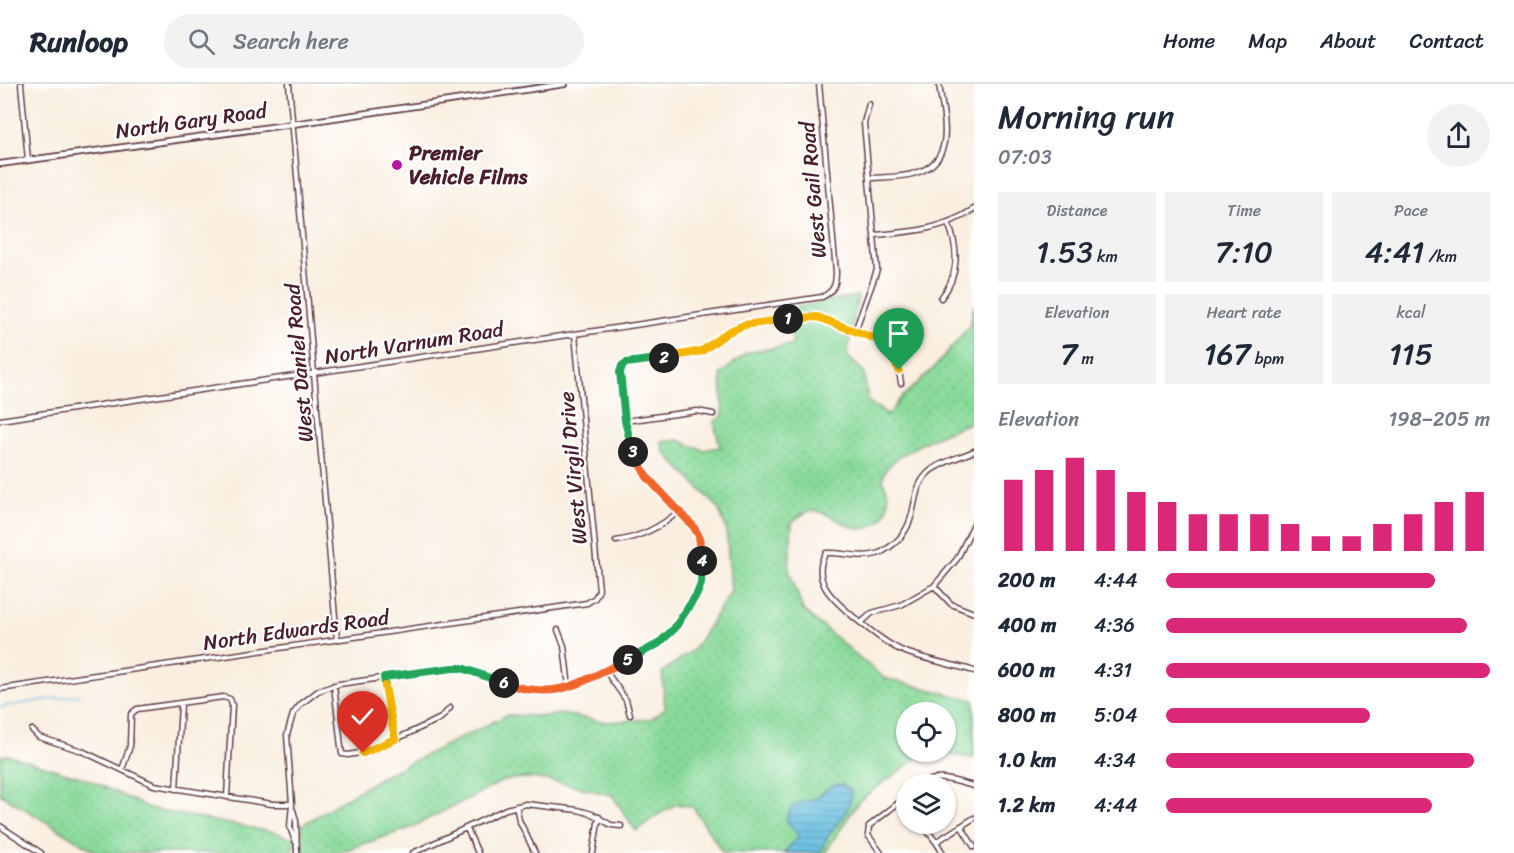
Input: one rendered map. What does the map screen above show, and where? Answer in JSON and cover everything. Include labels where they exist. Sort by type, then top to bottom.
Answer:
[{"type":"street","points":[[21,84],[28,160]]},
{"type":"street","name":"West Daniel Road","points":[[289,84],[338,640]]},
{"type":"street","name":"North Gary Road","points":[[0,164],[565,84]]},
{"type":"street","name":"West Gail Road","points":[[819,84],[836,272],[836,285],[831,292]]},
{"type":"street","points":[[869,178],[917,173],[940,156],[946,133],[939,84]]},
{"type":"street","points":[[855,331],[877,270],[864,123],[869,105]]},
{"type":"street","points":[[874,235],[921,231],[948,223],[974,209]]},
{"type":"street","points":[[940,298],[949,288],[957,254],[956,244],[948,223]]},
{"type":"street","name":"North Varnum Road","points":[[0,420],[811,299],[831,292]]},
{"type":"street","points":[[295,841],[296,827],[287,742],[289,724],[293,714],[310,695],[334,685],[453,668],[469,670],[529,690],[550,691],[569,687],[640,655],[667,636],[697,594],[701,584],[699,536],[693,526],[647,477],[639,465],[629,441],[625,421],[620,372],[622,366],[626,363],[696,354],[728,332],[744,325],[811,316],[876,339],[887,348],[897,363],[901,383]]},
{"type":"street","name":"West Virgil Drive","points":[[575,334],[599,590],[595,598]]},
{"type":"street","points":[[625,421],[697,411],[713,414]]},
{"type":"street","points":[[974,451],[927,473],[916,495],[911,522],[906,531],[887,549],[869,556],[826,553],[821,568],[826,588],[832,596],[878,636],[900,650],[974,671]]},
{"type":"street","points":[[616,541],[633,538],[656,528],[679,511]]},
{"type":"street","points":[[862,622],[872,613],[901,605],[934,586],[957,559],[974,524]]},
{"type":"street","points":[[934,586],[951,604],[974,613]]},
{"type":"street","name":"North Edwards Road","points":[[0,689],[587,603],[595,598]]},
{"type":"street","points":[[558,630],[564,646],[569,687]]},
{"type":"street","points":[[605,670],[626,700],[630,715]]},
{"type":"street","points":[[384,677],[395,739]]},
{"type":"street","points":[[334,685],[342,754],[371,751],[441,718],[450,708]]},
{"type":"street","points":[[122,770],[130,746],[131,714],[137,709],[224,697],[230,699],[232,705],[227,797]]},
{"type":"street","points":[[176,789],[182,704]]},
{"type":"street","points":[[32,730],[39,737],[82,751],[154,785],[272,804],[292,804]]},
{"type":"street","points":[[956,782],[974,786]]},
{"type":"street","points":[[292,804],[290,827],[297,853]]},
{"type":"street","points":[[413,853],[422,852],[506,809],[526,804],[578,810],[599,817],[611,825],[621,826]]},
{"type":"street","points":[[516,806],[522,827],[535,853]]},
{"type":"street","points":[[881,853],[868,835],[869,826],[896,806]]},
{"type":"street","points":[[593,852],[599,817]]},
{"type":"street","points":[[936,842],[974,818]]},
{"type":"street","points":[[0,826],[40,853]]},
{"type":"street","points":[[961,826],[974,847]]},
{"type":"street","points":[[290,827],[296,827]]},
{"type":"street","points":[[467,829],[478,853]]},
{"type":"street","points":[[930,834],[943,853]]},
{"type":"street","points":[[27,853],[31,848]]},
{"type":"green space","points":[[858,296],[847,356],[864,372],[868,401],[889,415],[899,400],[933,369],[970,325],[974,305],[974,418],[969,423],[919,445],[893,462],[886,470],[883,479],[887,492],[887,508],[883,517],[876,524],[860,529],[824,513],[813,511],[803,514],[792,522],[789,570],[803,610],[884,678],[974,700],[974,758],[956,756],[956,702],[896,702],[896,762],[912,762],[859,801],[825,853],[723,853],[693,807],[676,804],[636,831],[612,795],[530,778],[503,781],[410,828],[337,853],[304,853],[301,844],[292,846],[292,853],[98,853],[0,794],[0,756],[8,755],[87,779],[151,809],[278,833],[289,838],[301,835],[302,825],[383,776],[507,715],[562,714],[606,722],[650,719],[665,709],[662,672],[694,649],[731,591],[726,528],[718,508],[665,453],[661,442],[678,440],[703,450],[720,447],[714,422],[723,415],[721,374],[746,353],[793,344],[787,309]]},
{"type":"water","points":[[840,784],[851,790],[850,802],[820,853],[784,853],[798,837],[787,821],[793,806],[796,803],[816,798]]},
{"type":"waterway","points":[[0,707],[79,695]]},
{"type":"place","name":"Premier Vehicle Films","points":[[397,165]]},
{"type":"route","points":[[363,753],[395,739],[384,677],[446,668],[462,668],[529,690],[559,690],[640,655],[658,644],[674,629],[701,584],[701,544],[693,526],[647,477],[634,455],[625,421],[620,372],[626,363],[696,354],[728,332],[744,325],[811,316],[876,339],[887,348],[899,370]]}]
